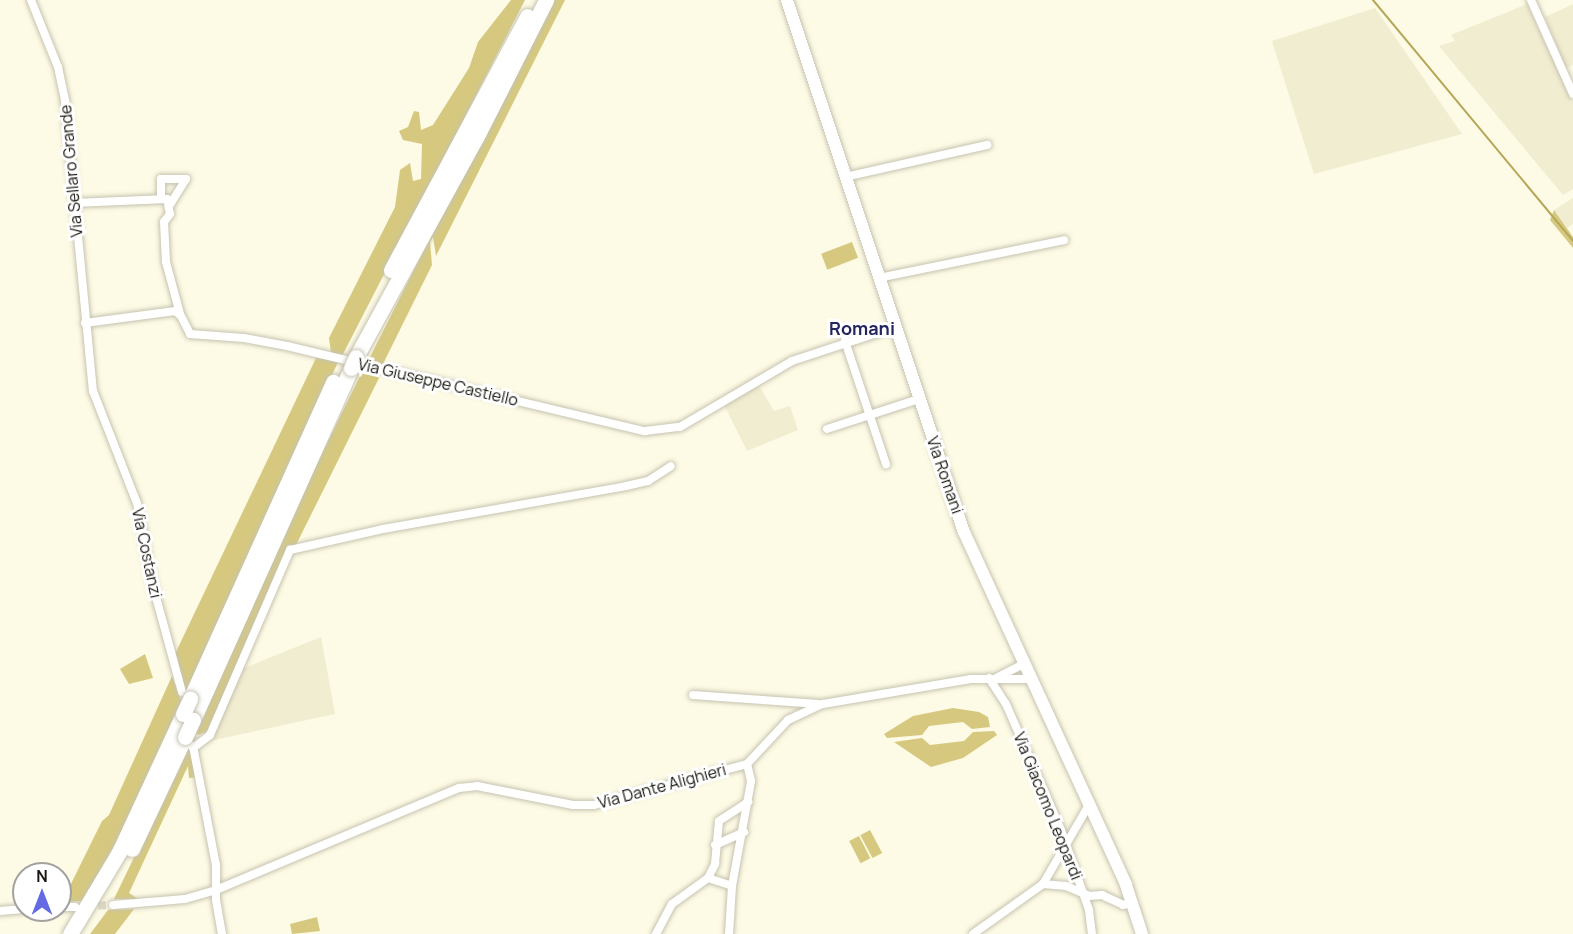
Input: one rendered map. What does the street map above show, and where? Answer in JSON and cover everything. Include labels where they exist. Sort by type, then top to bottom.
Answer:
[{"type":"highway","points":[[82,934],[126,860],[190,741],[186,695],[348,361],[535,0]]},
{"type":"highway","points":[[70,934],[119,852],[188,717],[348,361],[476,138],[546,0]]},
{"type":"street","name":"Via Sellaro Grande","points":[[31,0],[58,67],[65,101],[87,347]]},
{"type":"street","name":"Via Romani","points":[[787,0],[964,532],[1089,805],[1132,903],[1142,934]]},
{"type":"street","points":[[1531,0],[1573,94]]},
{"type":"street","points":[[845,177],[987,145]]},
{"type":"street","points":[[186,178],[169,206],[161,197],[161,179],[186,178]]},
{"type":"street","points":[[74,203],[161,197]]},
{"type":"street","name":"Via Giuseppe Castiello","points":[[169,206],[165,222],[166,262],[180,315],[190,334],[244,338],[286,346],[645,430],[680,427],[792,361],[845,341],[895,327]]},
{"type":"street","points":[[878,278],[1064,240]]},
{"type":"street","points":[[85,323],[175,311],[180,315]]},
{"type":"street","points":[[845,341],[886,464]]},
{"type":"street","name":"Via Costanzi","points":[[87,347],[93,391],[142,522],[153,586],[186,695]]},
{"type":"street","points":[[827,429],[919,399]]},
{"type":"street","points":[[222,934],[216,890],[216,865],[190,741],[210,735],[290,550],[384,529],[626,486],[648,481],[671,466]]},
{"type":"street","name":"Via Dante Alighieri","points":[[113,904],[185,899],[216,890],[459,788],[477,786],[573,805],[594,805],[747,764],[788,720],[823,704],[992,678],[1023,664]]},
{"type":"street","name":"Via Dante Alighieri","points":[[992,678],[1008,682],[1031,679]]},
{"type":"street","name":"Via Giacomo Leopardi","points":[[992,678],[1058,820],[1065,848],[1083,893],[1107,897],[1123,905],[1132,903]]},
{"type":"street","name":"Via Giacomo Leopardi","points":[[1006,704],[1008,682]]},
{"type":"street","points":[[693,695],[823,704]]},
{"type":"street","points":[[729,934],[732,886],[744,832],[751,781],[747,764]]},
{"type":"street","points":[[656,934],[672,904],[708,878],[715,864],[719,821],[748,802]]},
{"type":"street","points":[[973,934],[1043,884],[1089,805]]},
{"type":"street","points":[[715,845],[744,832]]},
{"type":"street","points":[[708,878],[732,886]]},
{"type":"street","points":[[1043,884],[1066,886],[1083,893],[1092,934]]},
{"type":"shaded area","points":[[511,0],[525,0],[341,358],[331,353],[329,338],[395,207],[400,170],[410,163],[413,181],[421,179],[422,144],[403,140],[399,131],[408,127],[414,111],[419,112],[421,130],[433,125],[469,68],[478,42]]},
{"type":"shaded area","points":[[555,0],[565,0],[436,256],[433,237],[430,242],[432,265],[382,366],[367,363],[526,48]]},
{"type":"shaded area","points":[[1527,4],[1573,102],[1573,189],[1563,195],[1439,46],[1455,41],[1451,35]]},
{"type":"shaded area","points":[[1573,4],[1573,65],[1566,68],[1545,17]]},
{"type":"shaded area","points":[[1375,8],[1462,134],[1314,174],[1272,41]]},
{"type":"shaded area","points":[[1573,198],[1573,224],[1567,228],[1554,210]]},
{"type":"shaded area","points":[[1554,210],[1573,237],[1573,248],[1550,220]]},
{"type":"shaded area","points":[[852,242],[858,258],[827,270],[821,254]]},
{"type":"shaded area","points":[[316,358],[338,362],[186,692],[175,654]]},
{"type":"shaded area","points":[[364,368],[382,372],[296,545],[289,547],[209,730],[199,735],[194,732],[279,541]]},
{"type":"shaded area","points":[[759,386],[774,411],[790,406],[798,430],[747,451],[724,405]]},
{"type":"shaded area","points":[[321,637],[335,714],[209,741],[239,670]]},
{"type":"shaded area","points":[[145,654],[153,678],[129,684],[120,669]]},
{"type":"shaded area","points":[[172,676],[181,701],[116,843],[83,901],[72,902],[72,882],[102,821],[109,815]]},
{"type":"shaded area","points":[[953,708],[979,712],[988,717],[990,727],[972,729],[963,722],[929,726],[922,735],[887,738],[884,734],[913,716]]},
{"type":"shaded area","points":[[994,731],[997,735],[963,758],[931,767],[894,742],[922,738],[930,745],[964,741],[973,732]]},
{"type":"shaded area","points":[[190,741],[198,777],[189,778],[188,766],[129,893],[138,899],[114,899]]},
{"type":"shaded area","points":[[870,830],[882,853],[872,858],[860,835]]},
{"type":"shaded area","points":[[859,836],[870,858],[861,863],[849,841]]},
{"type":"shaded area","points":[[134,909],[115,934],[90,934],[108,910]]},
{"type":"shaded area","points":[[317,917],[320,931],[292,934],[290,924]]},
{"type":"waterway","points":[[1373,0],[1573,241]]},
{"type":"tunnel","points":[[86,906],[113,905]]},
{"type":"district","name":"Romani","points":[[862,328]]}]
